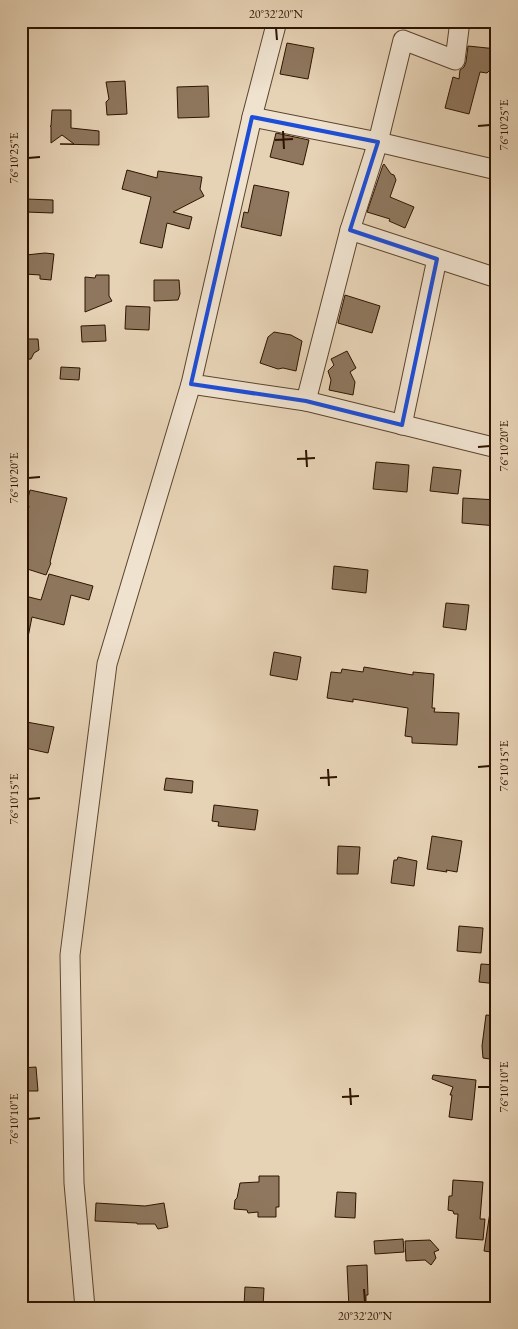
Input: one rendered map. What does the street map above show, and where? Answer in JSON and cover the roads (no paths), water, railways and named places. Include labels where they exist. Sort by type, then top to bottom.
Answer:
[{"type":"street","points":[[86,1308],[74,1183],[70,955],[107,664],[191,384],[252,117],[277,21]]},
{"type":"street","points":[[306,401],[350,230],[378,142],[404,40],[455,60],[460,21]]},
{"type":"street","points":[[252,117],[378,142],[497,170]]},
{"type":"street","points":[[350,230],[497,278]]},
{"type":"street","points":[[402,425],[437,259]]},
{"type":"street","points":[[191,384],[306,401],[497,448]]}]
